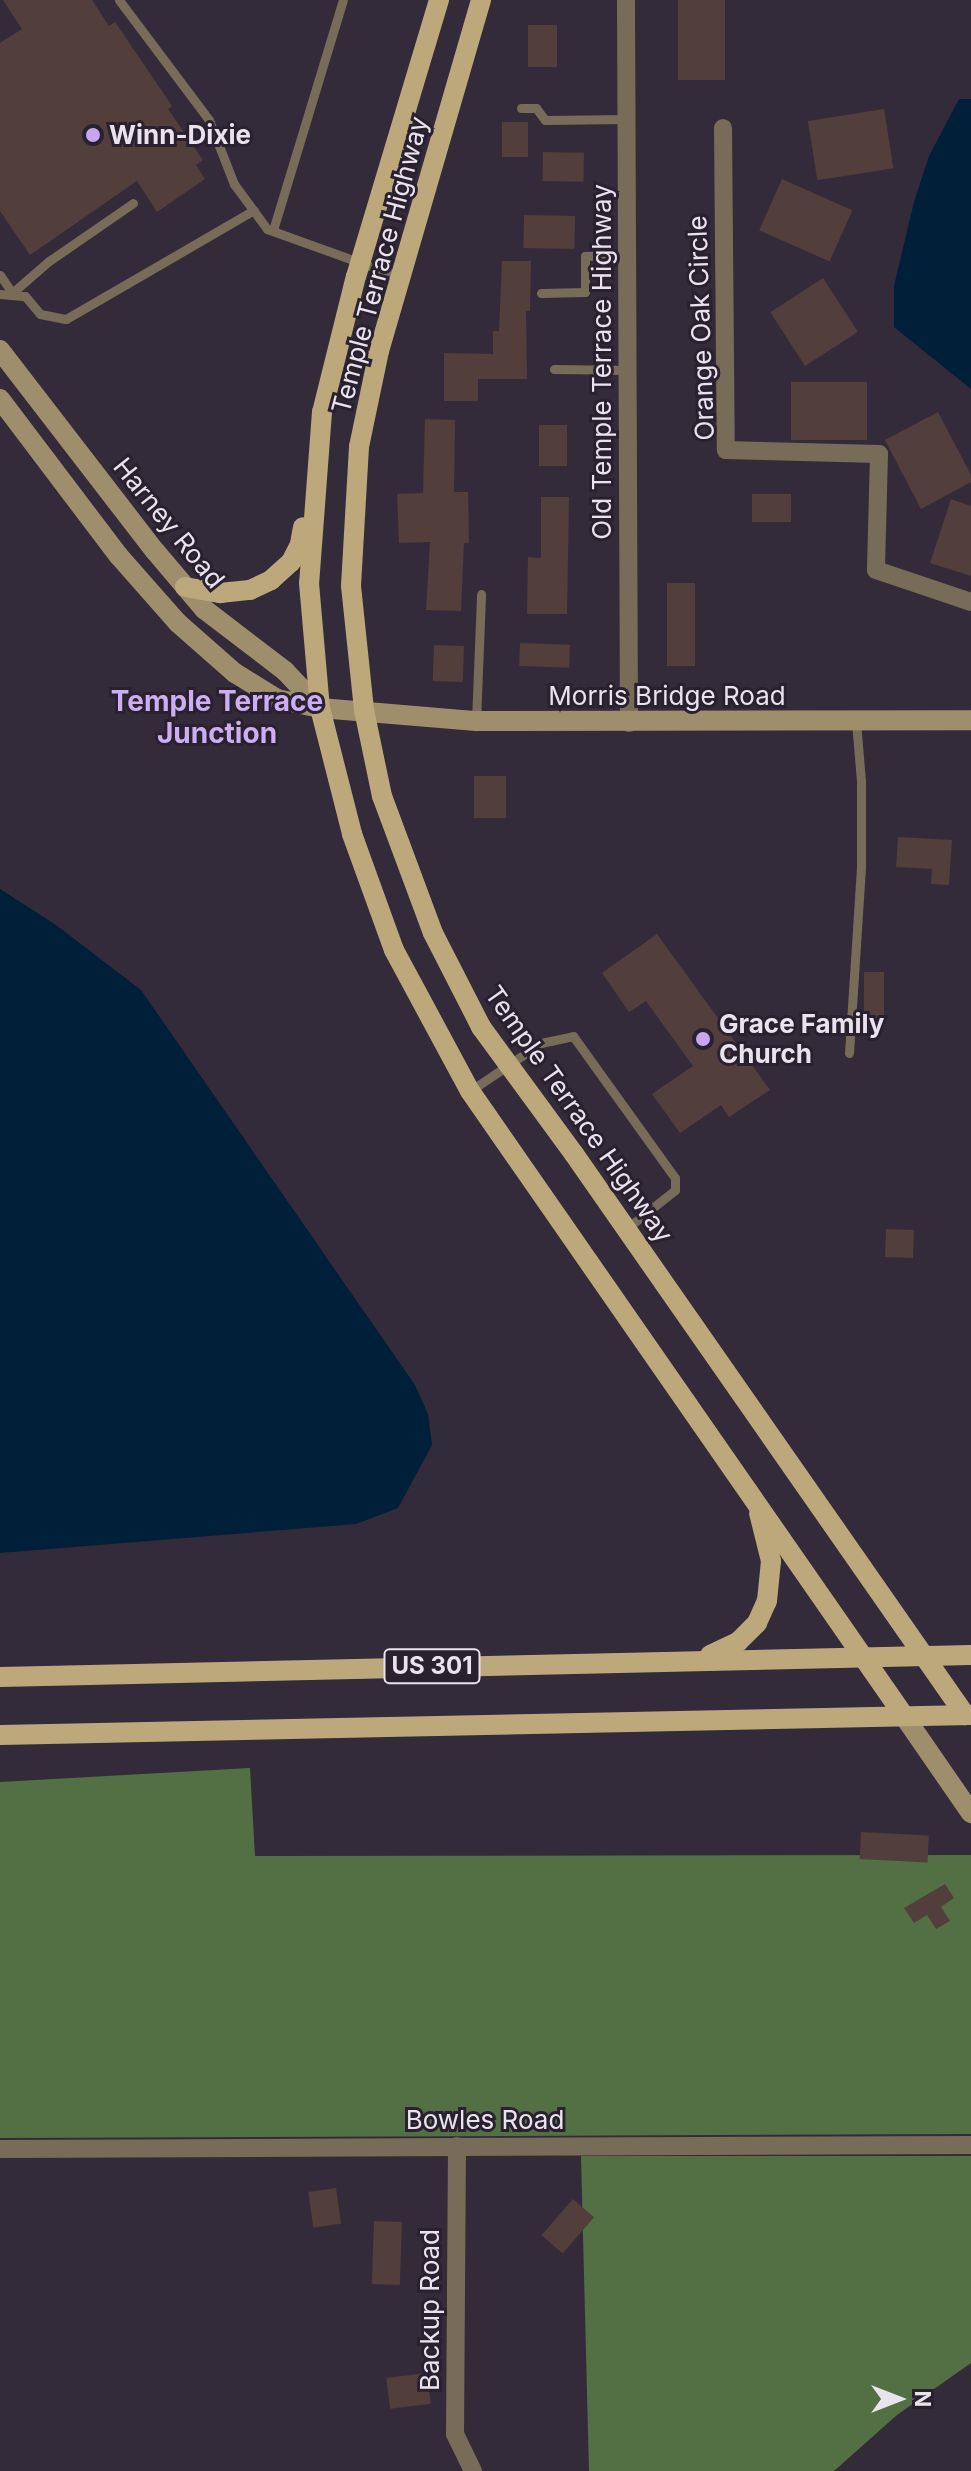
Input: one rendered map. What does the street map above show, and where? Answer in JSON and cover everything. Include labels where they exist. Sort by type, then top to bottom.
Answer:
[{"type":"main road","name":"Temple Terrace Highway","points":[[439,0],[360,261],[322,412],[309,583],[320,708],[352,834],[394,950],[470,1091],[904,1716]]},
{"type":"main road","name":"Temple Terrace Highway","points":[[481,0],[379,351],[356,475],[351,586],[364,710],[382,796],[408,874],[481,1027],[969,1718]]},
{"type":"main road","points":[[185,587],[220,593],[250,590],[271,580],[291,562],[300,544],[322,412]]},
{"type":"main road","points":[[699,1660],[738,1642],[757,1623],[767,1601],[771,1561],[756,1502]]},
{"type":"main road","name":"US 301","points":[[0,1677],[971,1655]]},
{"type":"main road","name":"US 301","points":[[0,1735],[904,1716],[969,1718]]},
{"type":"street","name":"Old Temple Terrace Highway","points":[[626,0],[629,723]]},
{"type":"street","name":"Orange Oak Circle","points":[[723,128],[726,450],[879,454],[876,570],[971,602]]},
{"type":"street","name":"Harney Road","points":[[0,350],[204,609],[285,671],[320,708]]},
{"type":"street","points":[[0,399],[118,555],[178,623],[235,673],[277,699],[320,708],[364,710]]},
{"type":"street","name":"Morris Bridge Road","points":[[364,710],[476,721],[971,720]]},
{"type":"street","points":[[904,1716],[971,1813]]},
{"type":"street","name":"Bowles Road","points":[[0,2149],[971,2145]]},
{"type":"street","name":"Backup Road","points":[[457,2146],[455,2434],[473,2471]]},
{"type":"lane","points":[[119,0],[209,120],[234,184],[273,230],[400,277]]},
{"type":"lane","points":[[273,230],[343,0]]},
{"type":"lane","points":[[521,108],[536,108],[545,120],[627,119]]},
{"type":"lane","points":[[12,293],[49,261],[133,203]]},
{"type":"lane","points":[[0,294],[25,296],[40,314],[66,319],[254,210]]},
{"type":"lane","points":[[541,293],[585,292],[585,256],[627,255]]},
{"type":"lane","points":[[0,275],[12,293]]},
{"type":"lane","points":[[554,369],[628,370]]},
{"type":"lane","points":[[476,721],[481,594]]},
{"type":"lane","points":[[849,1053],[861,865],[861,781],[856,721]]},
{"type":"lane","points":[[470,1091],[541,1043],[573,1036],[675,1178],[675,1190],[626,1229]]},
{"type":"green space","points":[[250,1768],[255,1856],[971,1855],[971,2134],[0,2138],[0,1782]]},
{"type":"green space","points":[[581,2156],[971,2156],[971,2363],[897,2415],[834,2471],[589,2471]]},
{"type":"water","points":[[959,99],[971,99],[971,389],[894,327],[894,286],[914,202],[929,156]]},
{"type":"water","points":[[0,889],[56,925],[141,990],[415,1385],[428,1414],[432,1445],[398,1508],[356,1524],[0,1553]]},
{"type":"building","name":"Winn-Dixie","points":[[3,0],[92,0],[109,26],[115,22],[172,106],[168,109],[203,160],[196,165],[205,179],[157,212],[137,181],[30,255],[0,211],[0,43],[22,29]]},
{"type":"building","points":[[678,0],[725,0],[725,80],[678,80]]},
{"type":"building","points":[[528,25],[557,25],[557,67],[528,67]]},
{"type":"building","points":[[884,109],[893,168],[817,180],[808,121]]},
{"type":"building","points":[[502,122],[528,122],[528,157],[502,157]]},
{"type":"building","points":[[543,152],[584,153],[583,182],[542,181]]},
{"type":"building","points":[[782,179],[852,210],[830,261],[759,230]]},
{"type":"building","points":[[524,215],[575,216],[574,249],[523,248]]},
{"type":"building","points":[[502,261],[531,261],[530,311],[526,311],[527,379],[478,379],[478,401],[444,401],[444,353],[493,354],[493,331],[499,331]]},
{"type":"building","points":[[823,278],[858,332],[805,366],[770,312]]},
{"type":"building","points":[[791,382],[867,382],[867,440],[791,440]]},
{"type":"building","points":[[938,412],[971,475],[971,482],[921,509],[885,440]]},
{"type":"building","points":[[425,419],[455,420],[454,492],[468,492],[469,543],[464,543],[461,611],[426,610],[430,542],[399,543],[397,494],[423,493]]},
{"type":"building","points":[[539,425],[567,425],[567,466],[539,466]]},
{"type":"building","points":[[752,494],[791,494],[791,522],[752,522]]},
{"type":"building","points":[[541,497],[569,497],[567,614],[527,614],[528,557],[541,558]]},
{"type":"building","points":[[951,499],[971,506],[971,576],[930,563]]},
{"type":"building","points":[[667,583],[695,583],[695,666],[667,666]]},
{"type":"building","points":[[520,643],[570,645],[569,668],[519,666]]},
{"type":"building","points":[[434,645],[464,646],[463,682],[433,681]]},
{"type":"building","points":[[474,776],[506,776],[506,818],[474,818]]},
{"type":"building","points":[[898,837],[952,840],[949,885],[931,884],[932,869],[896,867]]},
{"type":"building","name":"Grace Family Church","points":[[657,934],[770,1090],[729,1117],[721,1105],[680,1133],[652,1094],[693,1066],[646,1001],[629,1012],[602,973]]},
{"type":"building","points":[[864,972],[884,972],[884,1022],[864,1022]]},
{"type":"building","points":[[886,1229],[914,1230],[913,1258],[885,1257]]},
{"type":"building","points":[[861,1832],[929,1836],[927,1863],[860,1859]]},
{"type":"building","points":[[945,1884],[954,1898],[941,1907],[950,1921],[936,1929],[927,1915],[914,1923],[904,1908]]},
{"type":"building","points":[[336,2188],[341,2224],[313,2228],[308,2192]]},
{"type":"building","points":[[573,2199],[594,2217],[563,2254],[542,2235]]},
{"type":"building","points":[[374,2221],[402,2222],[400,2285],[372,2284]]},
{"type":"building","points":[[427,2373],[431,2404],[390,2409],[386,2378]]},
{"type":"place","name":"Winn-Dixie","points":[[93,135]]},
{"type":"place","name":"Grace Family Church","points":[[703,1039]]},
{"type":"district","name":"Temple Terrace Junction","points":[[217,717]]}]
